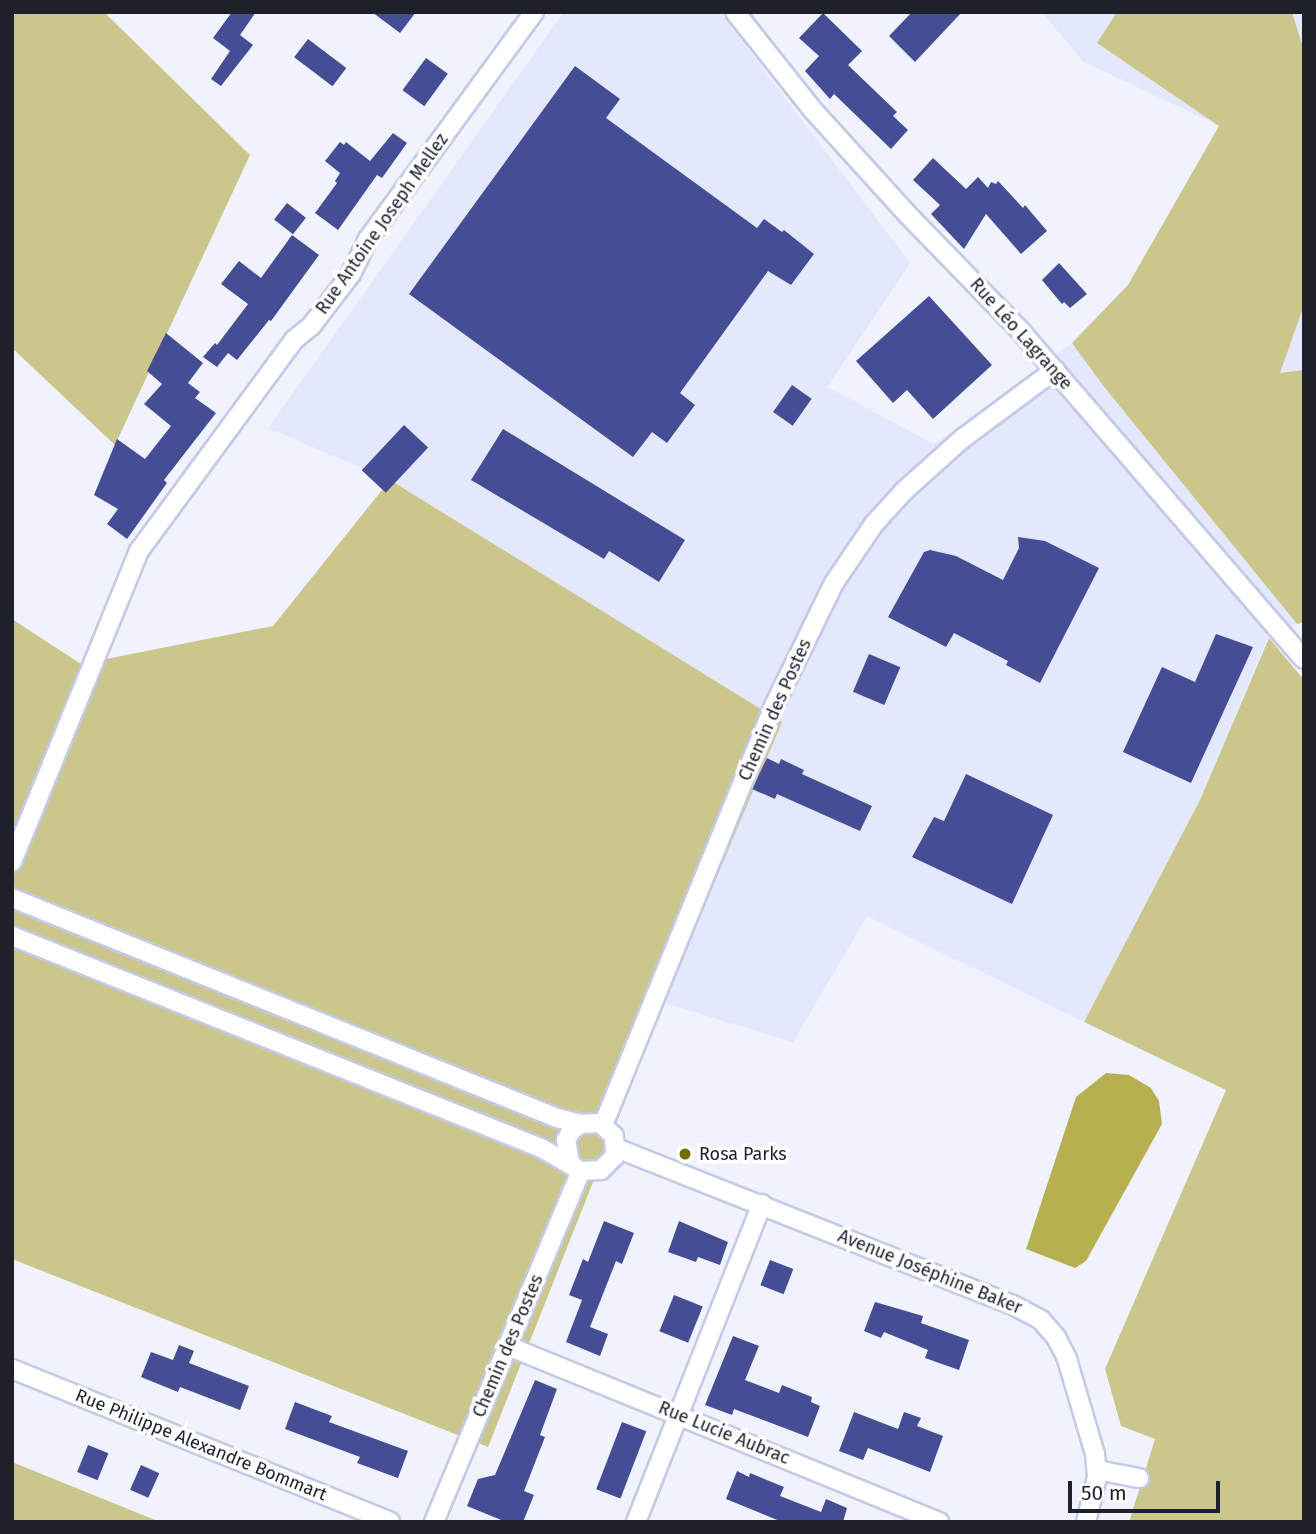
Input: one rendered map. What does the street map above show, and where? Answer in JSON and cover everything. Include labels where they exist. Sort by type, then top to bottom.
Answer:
[{"type":"street","name":"Rue Antoine Joseph Mellez","points":[[12,862],[131,566],[151,534],[295,339],[312,325],[351,274],[368,239],[534,12]]},
{"type":"street","name":"Rue Léo Lagrange","points":[[735,12],[796,90],[861,164],[995,303],[1055,370],[1304,659]]},
{"type":"street","name":"Chemin des Postes","points":[[603,1125],[773,708],[834,583],[874,524],[904,491],[962,439],[1055,370]]},
{"type":"street","points":[[12,898],[557,1118],[581,1124]]},
{"type":"street","points":[[12,936],[576,1166],[593,1172],[605,1168],[613,1160],[616,1148],[612,1133],[603,1125],[592,1122],[581,1124],[572,1130],[566,1140],[566,1151],[576,1166]]},
{"type":"street","name":"Avenue Joséphine Baker","points":[[616,1148],[1015,1306],[1041,1320],[1056,1337],[1067,1359],[1097,1470],[1086,1522]]},
{"type":"street","name":"Chemin des Postes","points":[[434,1522],[508,1346],[576,1166]]},
{"type":"street","points":[[636,1522],[762,1204]]},
{"type":"street","name":"Rue Lucie Aubrac","points":[[508,1346],[940,1522]]},
{"type":"street","name":"Rue Philippe Alexandre Bommart","points":[[12,1369],[390,1522]]},
{"type":"street","points":[[1097,1470],[1139,1478]]},
{"type":"shaded area","points":[[12,12],[104,12],[250,155],[115,445],[12,348]]},
{"type":"shaded area","points":[[564,12],[720,12],[910,263],[827,387],[934,444],[1072,343],[1128,285],[1219,126],[1083,61],[1042,12],[1304,12],[1304,622],[1270,632],[1200,800],[1084,1022],[867,916],[793,1042],[664,1003],[782,722],[390,480],[268,428]]},
{"type":"shaded area","points":[[1117,12],[1292,12],[1304,51],[1304,305],[1280,373],[1304,370],[1304,622],[1297,624],[1105,388],[1072,343],[1128,285],[1219,126],[1097,43]]},
{"type":"shaded area","points":[[390,480],[782,722],[664,1003],[488,1447],[12,1259],[12,619],[81,664],[273,626]]},
{"type":"shaded area","points":[[1269,638],[1304,680],[1304,1522],[1129,1522],[1155,1439],[1121,1426],[1105,1369],[1226,1090],[1084,1022],[1200,800]]},
{"type":"shaded area","points":[[1106,1073],[1129,1075],[1151,1088],[1159,1101],[1162,1124],[1086,1261],[1075,1268],[1026,1249],[1076,1097]]},
{"type":"shaded area","points":[[12,1462],[160,1522],[12,1522]]},
{"type":"building","points":[[232,12],[256,12],[240,35],[253,45],[221,86],[211,79],[230,51],[213,38]]},
{"type":"building","points":[[372,12],[416,12],[400,33]]},
{"type":"building","points":[[912,12],[962,12],[915,62],[889,36]]},
{"type":"building","points":[[823,13],[862,51],[848,65],[897,112],[893,116],[908,130],[891,149],[834,94],[830,99],[805,71],[819,56],[799,38]]},
{"type":"building","points":[[308,39],[346,68],[332,86],[294,57]]},
{"type":"building","points":[[426,58],[448,74],[424,106],[402,90]]},
{"type":"building","points":[[575,66],[620,99],[606,118],[757,228],[764,219],[782,232],[784,230],[814,254],[791,285],[768,271],[680,393],[695,405],[667,443],[652,432],[633,457],[409,294]]},
{"type":"building","points":[[393,133],[407,143],[382,178],[377,175],[338,230],[315,213],[337,183],[335,181],[340,173],[325,161],[340,142],[344,145],[346,142],[370,161]]},
{"type":"building","points":[[933,158],[966,189],[978,177],[988,188],[991,182],[996,184],[998,181],[1023,208],[1025,205],[1047,231],[1021,254],[986,214],[964,249],[931,214],[940,205],[913,180]]},
{"type":"building","points":[[287,203],[306,218],[293,234],[274,220]]},
{"type":"building","points":[[292,235],[319,255],[271,321],[269,320],[237,360],[228,353],[217,367],[203,357],[215,343],[217,345],[248,304],[221,284],[239,261],[261,278]]},
{"type":"building","points":[[1059,263],[1087,294],[1070,308],[1064,302],[1062,304],[1042,280]]},
{"type":"building","points":[[929,296],[992,365],[933,419],[907,390],[893,403],[856,361]]},
{"type":"building","points":[[166,333],[203,363],[188,383],[200,392],[195,398],[216,413],[164,480],[167,483],[127,539],[107,524],[118,509],[94,495],[117,439],[145,459],[171,426],[144,404],[162,384],[147,371]]},
{"type":"building","points":[[792,385],[812,399],[793,426],[773,412]]},
{"type":"building","points":[[404,425],[428,448],[386,493],[362,470]]},
{"type":"building","points":[[503,429],[685,540],[659,582],[609,551],[604,559],[471,480]]},
{"type":"building","points":[[1018,537],[1045,541],[1099,568],[1040,683],[1006,665],[1008,661],[954,633],[946,647],[888,617],[924,552],[930,550],[956,556],[1003,580],[1019,548]]},
{"type":"building","points":[[1216,634],[1253,647],[1191,783],[1123,752],[1162,667],[1195,682]]},
{"type":"building","points":[[869,654],[900,667],[884,705],[853,692]]},
{"type":"building","points":[[767,758],[779,764],[781,759],[804,770],[802,774],[872,806],[860,831],[777,794],[775,799],[752,789]]},
{"type":"building","points":[[966,774],[1053,815],[1012,904],[912,857],[934,817],[944,821]]},
{"type":"building","points":[[604,1221],[634,1233],[622,1264],[616,1261],[590,1327],[608,1334],[600,1356],[566,1342],[582,1300],[569,1295],[583,1259],[588,1262]]},
{"type":"building","points":[[679,1221],[728,1242],[720,1265],[698,1257],[696,1262],[668,1252]]},
{"type":"building","points":[[770,1260],[793,1269],[784,1294],[760,1285]]},
{"type":"building","points":[[674,1295],[703,1307],[688,1343],[659,1331]]},
{"type":"building","points":[[875,1302],[923,1316],[921,1323],[969,1340],[959,1370],[925,1358],[928,1350],[884,1332],[881,1338],[864,1331]]},
{"type":"building","points":[[733,1336],[759,1346],[745,1380],[779,1393],[782,1385],[812,1397],[811,1402],[820,1406],[808,1437],[734,1409],[732,1415],[705,1405]]},
{"type":"building","points":[[179,1345],[194,1351],[189,1363],[249,1386],[240,1410],[180,1387],[178,1392],[141,1377],[151,1352],[173,1360]]},
{"type":"building","points":[[535,1380],[557,1389],[540,1435],[545,1437],[524,1491],[534,1495],[523,1522],[506,1522],[467,1506],[478,1479],[495,1475]]},
{"type":"building","points":[[295,1402],[332,1416],[329,1422],[408,1451],[398,1478],[357,1463],[360,1457],[285,1429]]},
{"type":"building","points":[[854,1412],[898,1429],[904,1412],[921,1418],[917,1426],[943,1436],[930,1472],[868,1448],[863,1460],[839,1451]]},
{"type":"building","points":[[622,1422],[646,1431],[620,1499],[596,1489]]},
{"type":"building","points":[[88,1445],[108,1453],[98,1480],[77,1472]]},
{"type":"building","points":[[141,1465],[159,1473],[148,1498],[130,1490]]},
{"type":"building","points":[[737,1471],[749,1477],[750,1473],[784,1487],[780,1496],[821,1512],[826,1499],[847,1508],[843,1522],[782,1522],[726,1499]]},
{"type":"place","name":"Rosa Parks","points":[[685,1154]]}]
